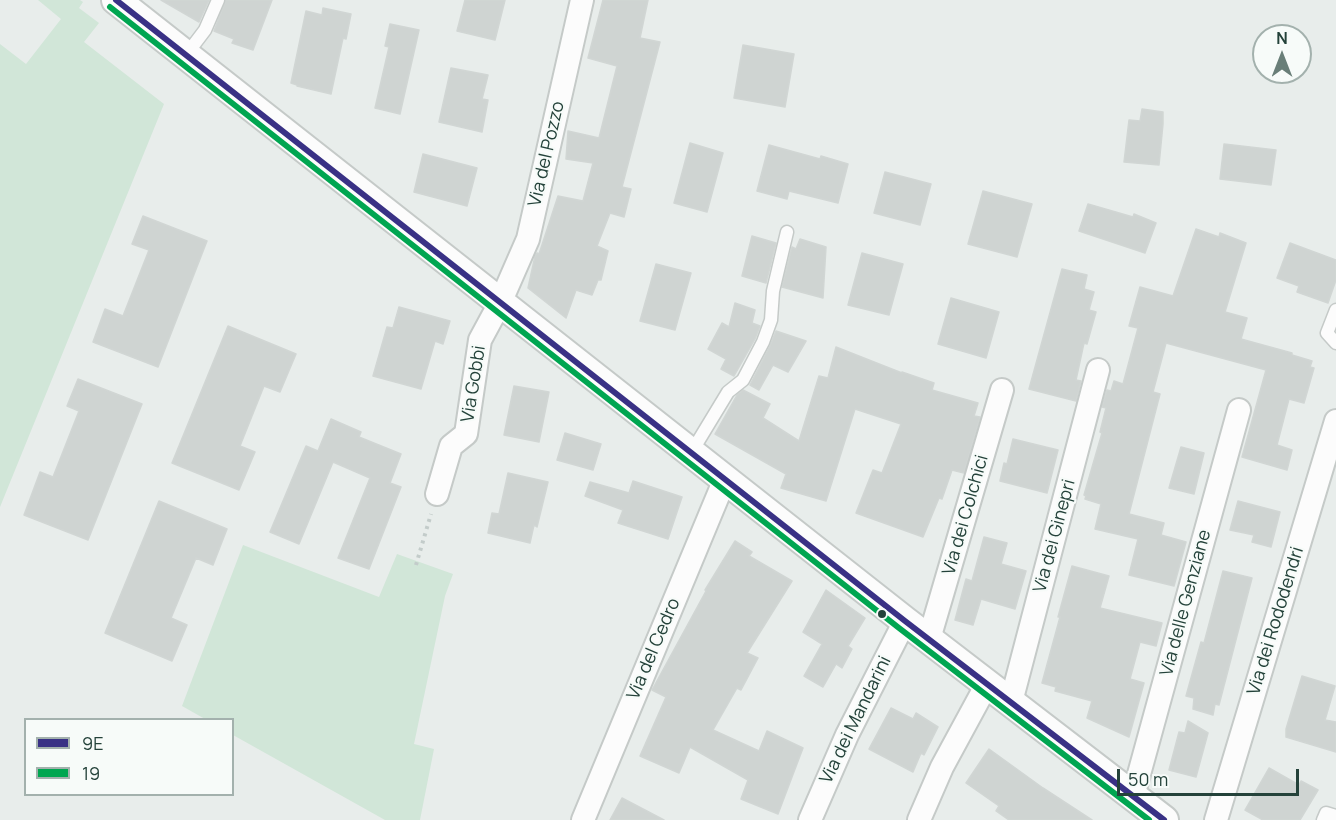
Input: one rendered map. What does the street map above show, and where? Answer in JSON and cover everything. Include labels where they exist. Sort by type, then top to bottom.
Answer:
[{"type":"street","points":[[116,0],[1150,812]]},
{"type":"street","name":"Via del Pozzo","points":[[500,303],[528,239],[582,0]]},
{"type":"street","name":"Via Gobbi","points":[[437,494],[451,446],[466,434],[480,340],[500,303]]},
{"type":"street","name":"Via dei Ginepri","points":[[1011,702],[1098,370]]},
{"type":"street","name":"Via dei Colchici","points":[[929,639],[1002,390]]},
{"type":"street","name":"Via delle Genziane","points":[[1150,812],[1239,410]]},
{"type":"street","name":"Via dei Rododendri","points":[[1216,820],[1336,421]]},
{"type":"street","name":"Via del Cedro","points":[[583,820],[725,479]]},
{"type":"street","name":"Via dei Mandarini","points":[[810,820],[847,735],[905,621]]},
{"type":"street","points":[[919,820],[942,767],[987,684]]},
{"type":"lane","points":[[186,55],[206,30],[218,0]]},
{"type":"lane","points":[[691,453],[728,392],[743,380],[763,342],[771,320],[773,291],[787,232]]},
{"type":"lane","points":[[1336,310],[1327,333],[1336,343]]},
{"type":"lane","points":[[1323,820],[1326,813],[1336,816]]},
{"type":"path","points":[[416,565],[437,494]]},
{"type":"green space","points":[[38,0],[80,0],[83,2],[79,8],[99,23],[84,42],[164,104],[0,507],[0,44],[26,64],[61,19]]},
{"type":"green space","points":[[243,545],[379,597],[397,554],[453,574],[445,596],[414,744],[434,749],[420,820],[385,820],[234,736],[234,718],[203,718],[182,706]]},
{"type":"building","points":[[161,0],[209,0],[199,22]]},
{"type":"building","points":[[226,0],[272,0],[253,50],[232,43],[234,39],[214,31]]},
{"type":"building","points":[[465,0],[505,0],[495,40],[457,31]]},
{"type":"building","points":[[603,0],[648,0],[640,38],[660,42],[622,187],[631,189],[624,217],[610,213],[597,246],[608,251],[601,280],[598,280],[592,295],[576,290],[566,318],[528,288],[535,256],[539,254],[558,196],[583,201],[593,163],[566,159],[568,131],[599,138],[617,66],[588,58]]},
{"type":"building","points":[[323,8],[351,14],[346,39],[343,38],[331,94],[291,83],[306,11],[322,15]]},
{"type":"building","points":[[390,24],[419,30],[400,114],[375,108],[389,47],[385,46]]},
{"type":"building","points":[[743,45],[794,54],[785,107],[734,98]]},
{"type":"building","points":[[451,68],[488,75],[482,99],[488,100],[482,132],[439,122]]},
{"type":"building","points":[[1142,109],[1163,112],[1159,165],[1124,162],[1129,120],[1140,121]]},
{"type":"building","points":[[690,143],[723,153],[707,212],[674,203]]},
{"type":"building","points":[[1224,144],[1276,150],[1271,185],[1220,179]]},
{"type":"building","points":[[769,145],[848,164],[838,203],[789,191],[787,199],[757,191]]},
{"type":"building","points":[[423,154],[477,168],[467,206],[414,192]]},
{"type":"building","points":[[885,172],[931,184],[920,225],[874,213]]},
{"type":"building","points":[[983,191],[1032,204],[1017,257],[968,244]]},
{"type":"building","points":[[1088,204],[1133,217],[1134,214],[1156,223],[1145,253],[1079,231]]},
{"type":"building","points":[[143,216],[207,241],[158,367],[93,342],[105,309],[123,316],[149,250],[132,244]]},
{"type":"building","points":[[1196,229],[1219,237],[1220,233],[1246,243],[1225,312],[1247,318],[1241,339],[1292,353],[1292,355],[1312,361],[1310,367],[1314,368],[1304,403],[1289,399],[1277,445],[1292,450],[1287,470],[1242,457],[1266,370],[1166,343],[1153,392],[1160,394],[1129,514],[1164,523],[1161,535],[1186,542],[1174,586],[1129,575],[1138,539],[1095,529],[1101,504],[1085,499],[1084,495],[1102,433],[1100,432],[1106,408],[1102,407],[1107,390],[1111,391],[1114,381],[1123,384],[1138,328],[1129,326],[1140,287],[1173,296]]},
{"type":"building","points":[[752,236],[776,243],[766,283],[742,276]]},
{"type":"building","points":[[800,239],[826,247],[823,298],[782,287],[792,247],[796,249]]},
{"type":"building","points":[[1290,243],[1336,260],[1336,280],[1328,303],[1297,292],[1299,286],[1277,278]]},
{"type":"building","points":[[862,253],[903,264],[889,315],[848,305]]},
{"type":"building","points":[[656,264],[691,273],[675,330],[640,321]]},
{"type":"building","points":[[1062,269],[1087,275],[1084,289],[1094,292],[1089,310],[1096,312],[1087,344],[1084,343],[1076,380],[1081,381],[1076,401],[1029,389]]},
{"type":"building","points":[[951,298],[999,312],[986,358],[938,344]]},
{"type":"building","points":[[735,303],[755,310],[752,323],[760,326],[734,376],[721,369],[726,359],[708,349],[722,323],[729,327]]},
{"type":"building","points":[[399,307],[450,321],[443,344],[435,341],[421,389],[373,376],[387,327],[393,328]]},
{"type":"building","points":[[228,326],[296,354],[280,392],[264,386],[240,446],[255,452],[239,490],[172,463]]},
{"type":"building","points":[[776,331],[806,341],[788,372],[773,365],[759,390],[750,385]]},
{"type":"building","points":[[836,347],[934,383],[932,390],[978,403],[974,416],[980,417],[964,473],[952,470],[942,499],[939,498],[923,537],[856,513],[873,470],[882,473],[901,424],[855,409],[826,501],[781,488],[786,474],[715,434],[737,395],[743,390],[770,404],[763,418],[799,441],[819,376],[828,378]]},
{"type":"building","points":[[78,379],[142,404],[88,540],[24,515],[40,472],[53,477],[79,411],[67,406]]},
{"type":"building","points":[[514,386],[549,392],[539,442],[504,435]]},
{"type":"building","points":[[331,419],[361,432],[359,437],[401,454],[390,483],[401,487],[369,569],[338,558],[370,478],[333,462],[299,544],[270,532],[306,446],[318,451]]},
{"type":"building","points":[[565,433],[601,444],[593,470],[557,460]]},
{"type":"building","points":[[1013,439],[1058,450],[1047,493],[1000,481]]},
{"type":"building","points":[[1181,447],[1204,453],[1194,494],[1169,488]]},
{"type":"building","points":[[508,473],[548,482],[537,527],[534,525],[530,543],[488,533],[492,513],[499,514]]},
{"type":"building","points":[[633,481],[682,497],[668,539],[618,523],[623,510],[585,496],[590,482],[629,493]]},
{"type":"building","points":[[159,501],[227,529],[213,565],[196,558],[171,618],[187,625],[172,661],[105,633]]},
{"type":"building","points":[[1238,501],[1280,512],[1271,547],[1252,542],[1254,535],[1230,530]]},
{"type":"building","points":[[984,537],[1007,543],[1001,564],[1026,571],[1015,609],[981,599],[973,625],[955,620],[966,579],[972,581]]},
{"type":"building","points":[[735,541],[752,552],[749,556],[792,581],[747,653],[758,658],[741,690],[737,688],[713,730],[759,751],[767,731],[803,748],[778,814],[741,799],[748,780],[690,747],[679,773],[640,756],[666,697],[652,690],[705,590]]},
{"type":"building","points":[[1072,566],[1109,576],[1100,608],[1162,623],[1156,646],[1140,642],[1130,679],[1144,683],[1129,737],[1087,718],[1092,701],[1055,691],[1056,687],[1042,683]]},
{"type":"building","points":[[1223,571],[1252,578],[1219,705],[1215,704],[1213,715],[1193,709],[1194,698],[1186,696],[1201,642],[1204,643]]},
{"type":"building","points":[[826,590],[865,618],[848,646],[852,649],[842,668],[836,664],[823,687],[804,676],[822,644],[803,632]]},
{"type":"building","points":[[1302,676],[1335,686],[1325,720],[1336,722],[1336,752],[1286,737],[1286,729]]},
{"type":"building","points":[[891,708],[913,719],[916,713],[938,727],[924,755],[921,753],[913,772],[869,749]]},
{"type":"building","points":[[1188,721],[1208,733],[1196,777],[1169,770],[1179,732],[1185,733]]},
{"type":"building","points":[[989,749],[1092,820],[1009,820],[996,811],[999,806],[966,783]]},
{"type":"building","points":[[1269,768],[1299,785],[1301,781],[1318,790],[1300,820],[1263,820],[1245,810]]},
{"type":"building","points":[[622,798],[664,820],[610,820]]},
{"type":"transit line","name":"9E","points":[[116,0],[905,621],[1164,820]]},
{"type":"transit line","name":"19","points":[[110,7],[899,628],[1149,820]]}]
